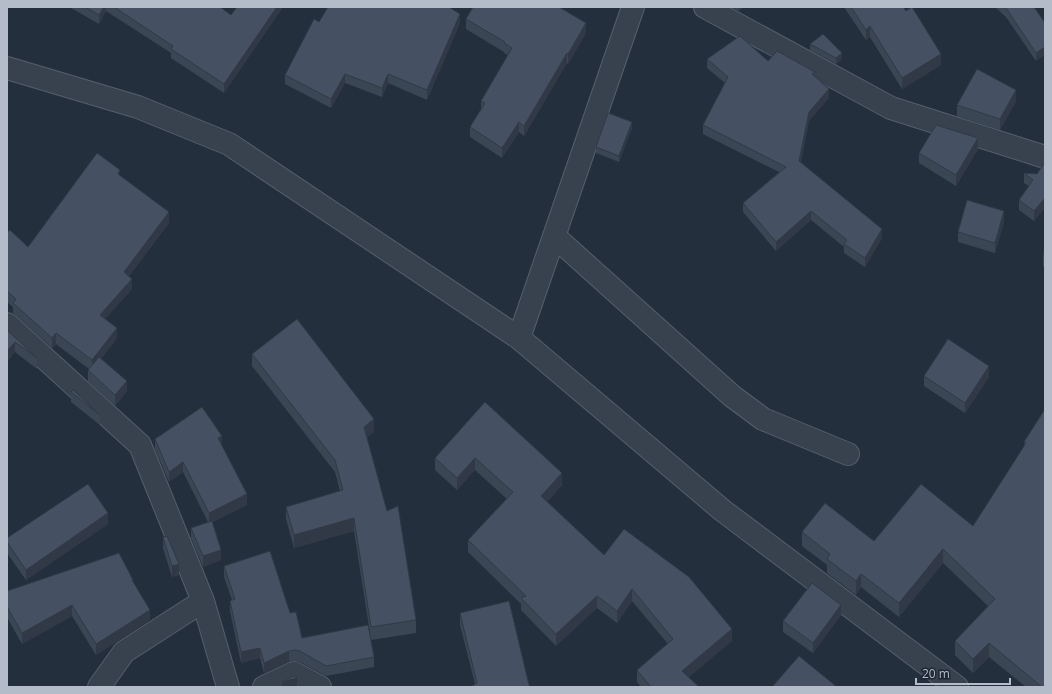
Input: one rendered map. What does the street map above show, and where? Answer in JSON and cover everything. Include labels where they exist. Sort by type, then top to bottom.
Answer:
[{"type":"street","points":[[519,338],[633,7]]},
{"type":"street","points":[[705,7],[891,108],[1045,157]]},
{"type":"street","points":[[7,68],[138,106],[228,144],[519,338],[722,510],[957,687]]},
{"type":"street","points":[[554,236],[732,396],[763,419],[848,454]]},
{"type":"street","points":[[7,324],[140,445],[204,601],[228,687]]},
{"type":"street","points":[[99,687],[124,652],[204,601]]},
{"type":"street","points":[[264,687],[294,672],[320,687]]},
{"type":"building","points":[[85,7],[104,7],[99,15]]},
{"type":"building","points":[[114,7],[220,7],[231,15],[237,7],[277,7],[224,84],[171,49],[173,46]]},
{"type":"building","points":[[328,7],[449,7],[460,14],[427,90],[388,74],[382,88],[345,74],[331,99],[285,75],[314,19],[319,22]]},
{"type":"building","points":[[473,7],[559,7],[586,23],[524,126],[519,122],[502,148],[470,127],[485,103],[481,101],[512,48],[504,43],[505,42],[466,19]]},
{"type":"building","points":[[851,7],[903,7],[906,11],[912,7],[941,54],[902,78],[870,26],[866,30]]},
{"type":"building","points":[[1005,7],[1034,7],[1045,23],[1045,47],[1036,53]]},
{"type":"building","points":[[823,34],[842,53],[836,58],[810,44]]},
{"type":"building","points":[[740,36],[768,61],[777,51],[815,72],[812,74],[829,89],[809,112],[799,161],[882,229],[865,258],[844,244],[847,240],[811,211],[776,242],[743,203],[786,167],[703,125],[728,77],[707,59]]},
{"type":"building","points":[[977,69],[1016,90],[1000,119],[957,105]]},
{"type":"building","points":[[608,113],[632,122],[619,156],[596,147]]},
{"type":"building","points":[[936,125],[978,138],[956,175],[919,153]]},
{"type":"building","points":[[97,153],[120,170],[118,174],[169,212],[124,272],[132,279],[100,315],[117,328],[92,360],[56,333],[52,338],[13,303],[16,299],[7,291],[7,232],[10,230],[28,247]]},
{"type":"building","points":[[1045,162],[1045,198],[1034,211],[1019,200],[1033,180],[1024,173],[1037,174]]},
{"type":"building","points":[[967,200],[1004,211],[995,243],[958,232]]},
{"type":"building","points":[[297,319],[374,419],[364,427],[387,511],[398,506],[416,620],[371,627],[354,518],[294,535],[286,507],[343,490],[335,460],[252,354]]},
{"type":"building","points":[[7,330],[37,358],[15,342],[7,351]]},
{"type":"building","points":[[948,339],[989,366],[965,403],[924,376]]},
{"type":"building","points":[[99,357],[127,381],[115,395],[88,370]]},
{"type":"building","points":[[73,390],[100,415],[71,392]]},
{"type":"building","points":[[485,402],[562,473],[541,496],[604,555],[624,529],[689,577],[732,629],[682,671],[699,687],[651,687],[637,670],[673,639],[632,589],[617,611],[597,596],[556,634],[521,598],[526,596],[468,540],[513,492],[475,458],[457,478],[435,458]]},
{"type":"building","points":[[202,407],[222,436],[218,438],[247,494],[209,513],[183,462],[169,472],[155,439]]},
{"type":"building","points":[[1045,409],[1045,687],[1042,687],[989,643],[973,659],[955,641],[995,599],[943,549],[899,603],[861,574],[856,581],[827,559],[830,554],[802,532],[825,503],[874,541],[921,484],[973,526],[1026,443],[1024,442]]},
{"type":"building","points":[[88,484],[108,513],[26,570],[7,542],[7,538]]},
{"type":"building","points":[[212,521],[221,550],[203,556],[191,528]]},
{"type":"building","points":[[167,536],[179,564],[172,566],[163,537]]},
{"type":"building","points":[[270,551],[290,613],[296,612],[302,638],[368,625],[374,657],[326,666],[300,651],[295,650],[289,651],[264,663],[260,648],[241,652],[230,601],[235,599],[224,566]]},
{"type":"building","points":[[119,553],[132,580],[150,610],[96,644],[72,605],[22,633],[7,607],[7,591]]},
{"type":"building","points":[[812,583],[841,605],[813,643],[783,621]]},
{"type":"building","points":[[509,601],[529,685],[531,687],[470,687],[477,683],[460,613]]},
{"type":"building","points":[[799,656],[837,687],[772,687]]},
{"type":"building","points":[[294,676],[297,678],[282,682]]}]
